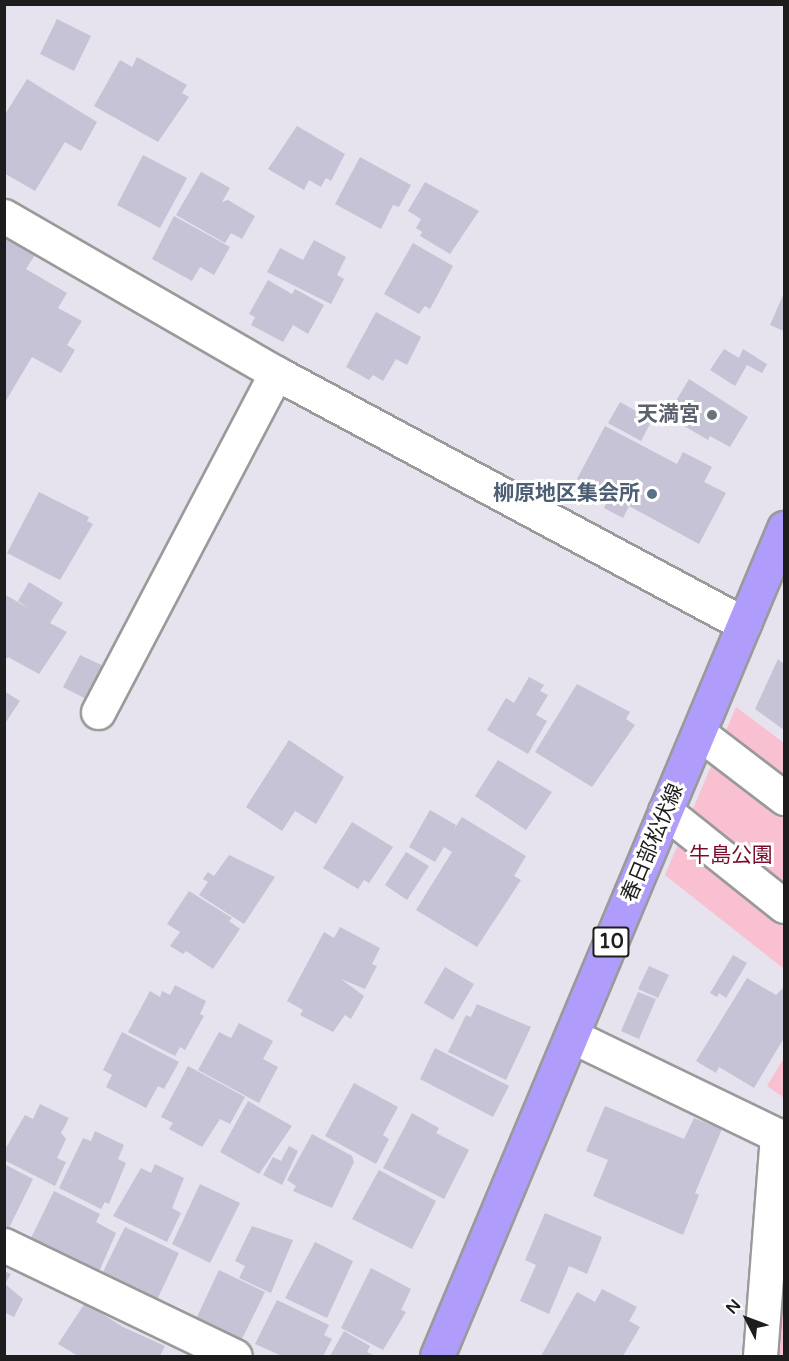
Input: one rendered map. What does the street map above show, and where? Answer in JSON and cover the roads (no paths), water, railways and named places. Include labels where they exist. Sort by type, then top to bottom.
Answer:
[{"type":"main road","name":"春日部松伏線","points":[[437,1356],[784,528]]},
{"type":"street","points":[[4,216],[276,373],[744,624]]},
{"type":"street","points":[[98,712],[276,373]]},
{"type":"street","points":[[699,733],[784,798]]},
{"type":"street","points":[[665,812],[784,906]]},
{"type":"street","points":[[572,1036],[777,1135],[760,1356]]},
{"type":"street","points":[[4,1245],[235,1356]]},
{"type":"place","name":"天満宮","points":[[712,415]]},
{"type":"place","name":"柳原地区集会所","points":[[652,494]]},
{"type":"park label","name":"牛島公園","points":[[731,856]]}]
